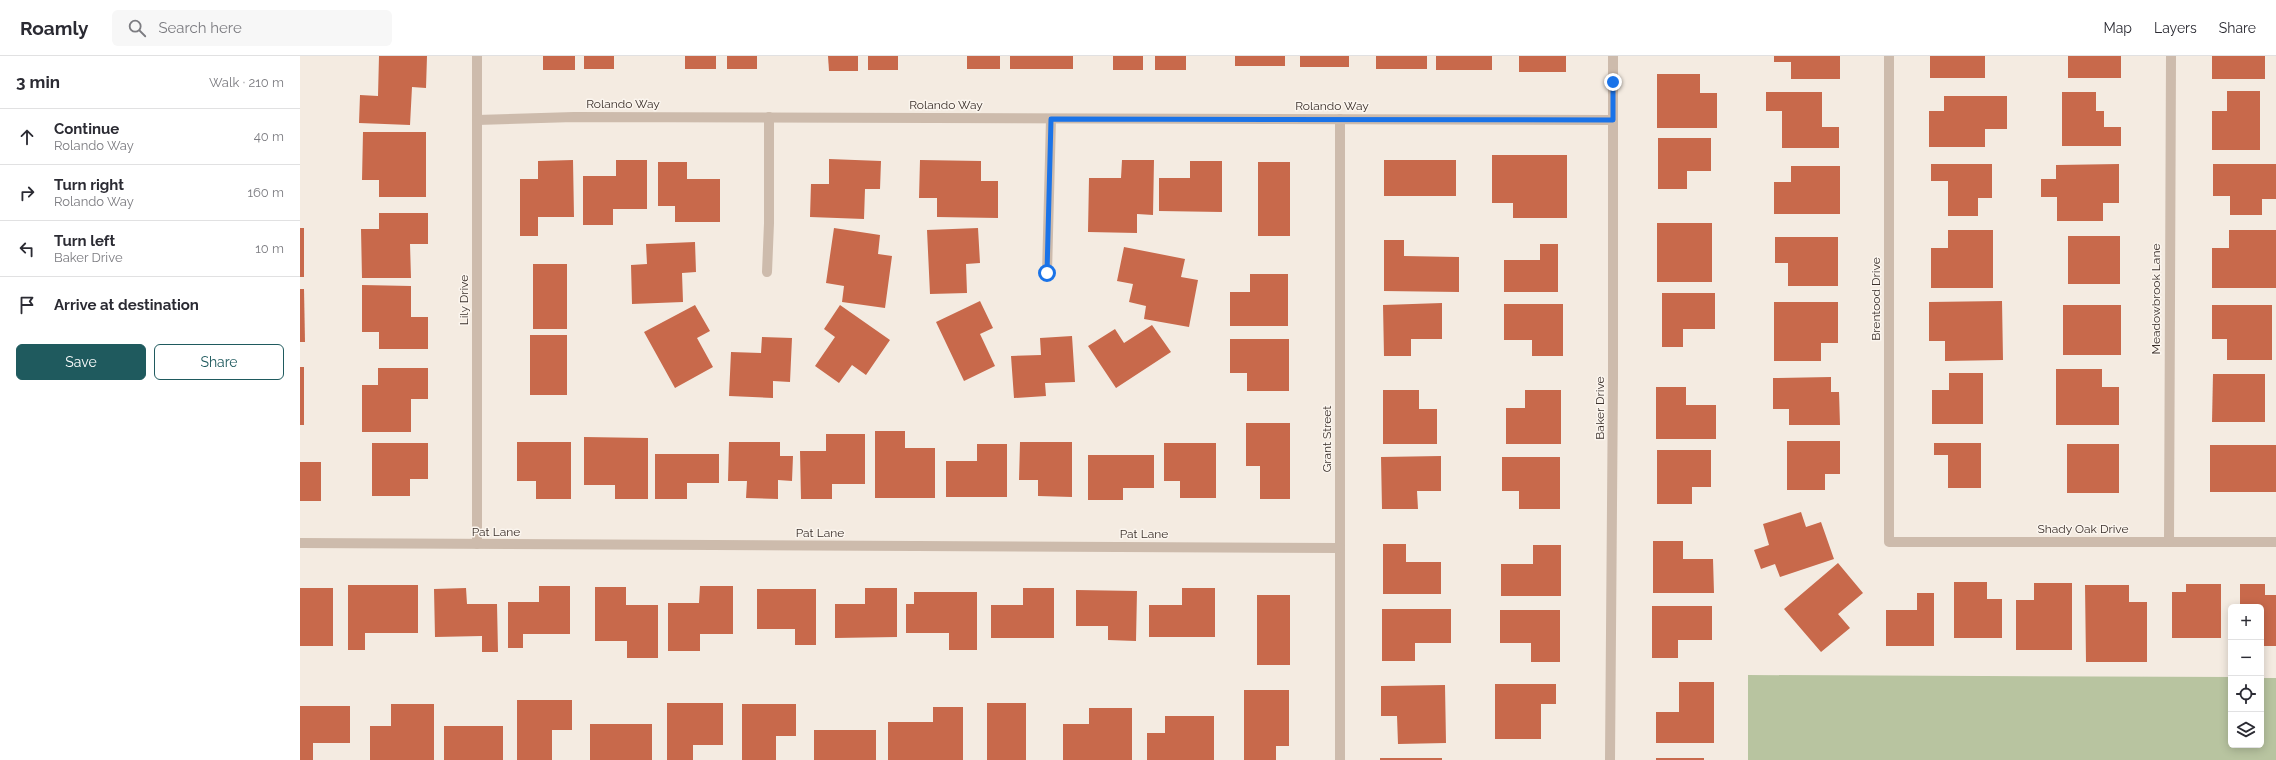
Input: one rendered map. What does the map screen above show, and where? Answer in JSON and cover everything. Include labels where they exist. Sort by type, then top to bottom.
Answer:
[{"type":"street","name":"Lily Drive","points":[[478,56],[478,544]]},
{"type":"street","name":"Baker Drive","points":[[1610,760],[1613,56]]},
{"type":"street","name":"Brentood Drive","points":[[1889,56],[1889,542]]},
{"type":"street","name":"Meadowbrook Lane","points":[[2169,542],[2171,56]]},
{"type":"street","name":"Rolando Way","points":[[478,120],[574,117],[1613,120]]},
{"type":"street","points":[[767,272],[769,224],[769,117]]},
{"type":"street","points":[[1047,273],[1051,119]]},
{"type":"street","name":"Grant Street","points":[[1340,119],[1340,760]]},
{"type":"street","name":"Shady Oak Drive","points":[[1889,542],[2276,542]]},
{"type":"street","name":"Pat Lane","points":[[300,544],[1340,548]]},
{"type":"green space","points":[[1748,675],[2228,677],[2228,748],[2264,748],[2264,678],[2276,678],[2276,760],[1748,760]]},
{"type":"building","points":[[379,56],[427,56],[426,88],[412,87],[410,125],[359,123],[360,95],[378,96]]},
{"type":"building","points":[[543,56],[575,56],[575,70],[543,70]]},
{"type":"building","points":[[584,56],[614,56],[614,69],[584,69]]},
{"type":"building","points":[[685,56],[716,56],[716,69],[685,69]]},
{"type":"building","points":[[727,56],[757,56],[757,69],[727,69]]},
{"type":"building","points":[[828,56],[858,56],[858,71],[829,71]]},
{"type":"building","points":[[868,56],[898,56],[898,70],[868,70]]},
{"type":"building","points":[[967,56],[1000,56],[1000,69],[967,69]]},
{"type":"building","points":[[1010,56],[1073,56],[1073,69],[1010,69]]},
{"type":"building","points":[[1113,56],[1143,56],[1143,70],[1113,70]]},
{"type":"building","points":[[1155,56],[1186,56],[1186,70],[1155,70]]},
{"type":"building","points":[[1235,56],[1285,56],[1285,66],[1235,66]]},
{"type":"building","points":[[1300,56],[1349,56],[1349,67],[1300,67]]},
{"type":"building","points":[[1376,56],[1427,56],[1427,69],[1376,69]]},
{"type":"building","points":[[1436,56],[1492,56],[1492,70],[1436,70]]},
{"type":"building","points":[[1519,56],[1566,56],[1566,72],[1519,72]]},
{"type":"building","points":[[1774,56],[1840,56],[1840,79],[1791,79],[1791,62],[1774,62]]},
{"type":"building","points":[[1930,56],[1985,56],[1985,78],[1930,78]]},
{"type":"building","points":[[2068,56],[2121,56],[2121,78],[2068,78]]},
{"type":"building","points":[[2212,56],[2265,56],[2265,79],[2212,79]]},
{"type":"building","points":[[1657,74],[1700,74],[1700,93],[1717,93],[1717,128],[1657,128]]},
{"type":"building","points":[[2227,91],[2260,91],[2260,150],[2212,150],[2212,111],[2227,111]]},
{"type":"building","points":[[1766,92],[1822,92],[1822,127],[1839,127],[1839,148],[1782,148],[1782,111],[1766,111]]},
{"type":"building","points":[[2062,92],[2096,92],[2096,111],[2104,111],[2104,127],[2121,127],[2121,146],[2062,146]]},
{"type":"building","points":[[1944,96],[2007,96],[2007,129],[1985,129],[1985,147],[1929,147],[1929,111],[1944,111]]},
{"type":"building","points":[[363,132],[426,132],[426,197],[379,197],[379,180],[362,180]]},
{"type":"building","points":[[1658,138],[1711,138],[1711,171],[1687,171],[1687,189],[1658,189]]},
{"type":"building","points":[[1492,155],[1567,155],[1567,218],[1513,218],[1513,203],[1492,203]]},
{"type":"building","points":[[829,159],[881,161],[880,189],[865,189],[864,219],[810,217],[811,184],[829,184]]},
{"type":"building","points":[[573,160],[574,217],[538,217],[538,236],[520,236],[520,179],[538,179],[538,161]]},
{"type":"building","points":[[616,160],[647,160],[647,209],[613,209],[613,225],[583,225],[583,176],[616,176]]},
{"type":"building","points":[[920,160],[981,161],[981,181],[998,181],[998,218],[937,217],[937,198],[919,198]]},
{"type":"building","points":[[1122,160],[1154,160],[1153,215],[1137,214],[1137,233],[1088,232],[1089,178],[1121,178]]},
{"type":"building","points":[[1384,160],[1456,160],[1456,196],[1384,196]]},
{"type":"building","points":[[1190,161],[1222,161],[1222,212],[1159,211],[1159,178],[1190,178]]},
{"type":"building","points":[[658,162],[687,162],[687,179],[720,179],[720,222],[675,222],[675,206],[658,206]]},
{"type":"building","points":[[1258,162],[1290,162],[1290,236],[1258,236]]},
{"type":"building","points":[[1931,164],[1992,164],[1992,198],[1978,198],[1978,216],[1948,216],[1948,181],[1931,181]]},
{"type":"building","points":[[2119,164],[2119,203],[2103,203],[2103,221],[2057,221],[2057,197],[2041,197],[2041,179],[2056,179],[2056,165]]},
{"type":"building","points":[[2213,164],[2276,164],[2276,199],[2262,199],[2262,215],[2230,215],[2230,196],[2213,196]]},
{"type":"building","points":[[1791,166],[1840,166],[1840,214],[1774,214],[1774,182],[1791,182]]},
{"type":"building","points":[[379,213],[428,213],[428,244],[410,244],[411,278],[362,278],[361,229],[379,229]]},
{"type":"building","points":[[1657,223],[1712,223],[1712,282],[1657,282]]},
{"type":"building","points":[[300,228],[304,228],[304,277],[300,277]]},
{"type":"building","points":[[834,228],[880,235],[878,254],[892,256],[885,308],[842,302],[844,286],[826,283]]},
{"type":"building","points":[[978,228],[980,263],[966,264],[967,293],[930,294],[927,230]]},
{"type":"building","points":[[1948,230],[1993,230],[1993,288],[1931,288],[1931,248],[1948,248]]},
{"type":"building","points":[[2229,230],[2276,230],[2276,288],[2212,288],[2212,248],[2229,248]]},
{"type":"building","points":[[2068,236],[2120,236],[2120,284],[2068,284]]},
{"type":"building","points":[[1775,237],[1838,237],[1838,286],[1788,286],[1788,263],[1775,263]]},
{"type":"building","points":[[1384,240],[1404,240],[1404,256],[1459,257],[1459,292],[1384,291]]},
{"type":"building","points":[[695,242],[696,272],[682,273],[683,302],[632,304],[631,265],[647,264],[646,244]]},
{"type":"building","points":[[1540,244],[1558,244],[1558,292],[1504,292],[1504,260],[1540,260]]},
{"type":"building","points":[[1124,247],[1185,259],[1181,277],[1198,280],[1189,327],[1144,319],[1146,306],[1129,302],[1133,284],[1117,281]]},
{"type":"building","points":[[533,264],[567,264],[567,329],[533,329]]},
{"type":"building","points":[[1250,274],[1288,274],[1288,326],[1230,326],[1230,292],[1250,292]]},
{"type":"building","points":[[362,285],[411,286],[411,317],[428,317],[428,349],[379,349],[379,332],[362,332]]},
{"type":"building","points":[[300,289],[304,289],[305,342],[300,342]]},
{"type":"building","points":[[1662,293],[1715,293],[1715,329],[1683,329],[1683,347],[1662,347]]},
{"type":"building","points":[[980,301],[993,328],[980,334],[995,366],[964,381],[936,322]]},
{"type":"building","points":[[2002,301],[2003,360],[1945,361],[1945,341],[1929,341],[1929,302]]},
{"type":"building","points":[[1774,302],[1838,302],[1838,343],[1821,343],[1821,361],[1774,361]]},
{"type":"building","points":[[1442,303],[1442,339],[1411,339],[1411,356],[1384,356],[1383,305]]},
{"type":"building","points":[[1504,304],[1563,304],[1563,356],[1532,356],[1532,340],[1504,340]]},
{"type":"building","points":[[695,305],[710,331],[697,338],[713,367],[675,388],[644,332]]},
{"type":"building","points":[[840,305],[890,340],[866,375],[852,365],[839,383],[815,366],[835,337],[824,329]]},
{"type":"building","points":[[2063,305],[2121,305],[2121,355],[2063,355]]},
{"type":"building","points":[[2212,305],[2272,305],[2272,360],[2227,360],[2227,339],[2212,339]]},
{"type":"building","points":[[1152,325],[1171,352],[1116,388],[1088,346],[1115,329],[1124,343]]},
{"type":"building","points":[[530,335],[567,335],[567,395],[530,395]]},
{"type":"building","points":[[1072,336],[1075,382],[1045,383],[1046,396],[1014,398],[1011,356],[1041,355],[1040,338]]},
{"type":"building","points":[[762,337],[792,338],[790,382],[773,381],[773,398],[729,396],[731,352],[761,353]]},
{"type":"building","points":[[1230,339],[1289,339],[1289,391],[1247,391],[1247,373],[1230,373]]},
{"type":"building","points":[[300,367],[304,367],[304,425],[300,425]]},
{"type":"building","points":[[378,368],[428,368],[428,399],[411,399],[411,432],[362,432],[362,385],[378,385]]},
{"type":"building","points":[[2056,369],[2102,369],[2102,387],[2119,387],[2119,425],[2056,425]]},
{"type":"building","points":[[1949,373],[1983,373],[1983,424],[1932,424],[1932,390],[1949,390]]},
{"type":"building","points":[[2213,374],[2265,374],[2265,422],[2212,422]]},
{"type":"building","points":[[1831,377],[1831,392],[1839,392],[1840,425],[1789,425],[1789,409],[1773,409],[1773,378]]},
{"type":"building","points":[[1656,387],[1686,387],[1686,405],[1716,405],[1716,439],[1656,439]]},
{"type":"building","points":[[1383,390],[1419,390],[1419,409],[1437,409],[1437,444],[1383,444]]},
{"type":"building","points":[[1525,390],[1561,390],[1561,444],[1506,444],[1506,408],[1525,408]]},
{"type":"building","points":[[1246,423],[1290,423],[1290,499],[1260,499],[1260,466],[1246,466]]},
{"type":"building","points":[[875,431],[905,431],[905,448],[935,448],[935,498],[875,498]]},
{"type":"building","points":[[826,434],[865,434],[865,484],[832,484],[832,499],[801,499],[800,451],[826,451]]},
{"type":"building","points":[[584,437],[648,438],[648,499],[615,499],[615,485],[584,485]]},
{"type":"building","points":[[1787,441],[1840,441],[1840,474],[1825,474],[1825,490],[1787,490]]},
{"type":"building","points":[[517,442],[571,442],[571,499],[536,499],[536,481],[517,481]]},
{"type":"building","points":[[729,442],[780,442],[780,456],[793,456],[792,481],[778,480],[778,499],[746,498],[747,481],[728,481]]},
{"type":"building","points":[[1020,442],[1072,442],[1072,497],[1038,496],[1038,480],[1019,480]]},
{"type":"building","points":[[372,443],[428,443],[428,479],[410,479],[410,496],[372,496]]},
{"type":"building","points":[[1164,443],[1216,443],[1216,498],[1180,498],[1180,481],[1164,481]]},
{"type":"building","points":[[1934,443],[1981,443],[1981,488],[1948,488],[1948,455],[1934,455]]},
{"type":"building","points":[[977,444],[1007,444],[1007,497],[946,497],[946,461],[977,461]]},
{"type":"building","points":[[2067,444],[2119,444],[2119,493],[2067,493]]},
{"type":"building","points":[[2210,445],[2276,445],[2276,492],[2210,492]]},
{"type":"building","points":[[1657,450],[1711,450],[1711,487],[1692,487],[1692,504],[1657,504]]},
{"type":"building","points":[[655,454],[719,454],[719,483],[687,483],[687,499],[655,499]]},
{"type":"building","points":[[1088,455],[1154,455],[1154,488],[1123,488],[1123,500],[1088,500]]},
{"type":"building","points":[[1441,456],[1441,491],[1417,491],[1418,509],[1382,509],[1381,457]]},
{"type":"building","points":[[1502,457],[1560,457],[1560,509],[1519,509],[1519,491],[1502,491]]},
{"type":"building","points":[[300,462],[321,462],[321,501],[300,501]]},
{"type":"building","points":[[1801,512],[1806,527],[1821,522],[1834,559],[1780,577],[1775,564],[1761,569],[1754,550],[1769,545],[1763,524]]},
{"type":"building","points":[[1653,541],[1683,541],[1683,559],[1713,559],[1714,593],[1653,593]]},
{"type":"building","points":[[1383,544],[1406,544],[1406,562],[1441,562],[1441,594],[1383,594]]},
{"type":"building","points":[[1533,545],[1561,545],[1561,596],[1501,596],[1501,564],[1533,564]]},
{"type":"building","points":[[1838,563],[1863,593],[1838,614],[1850,628],[1821,652],[1784,609]]},
{"type":"building","points":[[1954,582],[1987,582],[1987,599],[2002,599],[2002,638],[1954,638]]},
{"type":"building","points":[[2034,583],[2072,583],[2072,650],[2016,650],[2016,600],[2034,600]]},
{"type":"building","points":[[2186,584],[2221,584],[2221,638],[2172,638],[2172,592],[2186,592]]},
{"type":"building","points":[[2240,584],[2265,584],[2265,595],[2276,595],[2276,646],[2264,646],[2264,604],[2240,604]]},
{"type":"building","points":[[348,585],[418,585],[418,633],[365,633],[365,650],[348,650]]},
{"type":"building","points":[[2085,585],[2129,585],[2129,602],[2147,602],[2147,662],[2086,662]]},
{"type":"building","points":[[539,586],[570,586],[570,634],[523,634],[523,648],[508,648],[508,602],[539,602]]},
{"type":"building","points":[[700,586],[733,586],[733,634],[700,634],[700,651],[668,651],[668,603],[699,603]]},
{"type":"building","points":[[595,587],[626,587],[626,605],[658,605],[658,658],[627,658],[627,641],[595,641]]},
{"type":"building","points":[[300,588],[333,588],[333,646],[300,646]]},
{"type":"building","points":[[466,588],[467,604],[497,604],[498,652],[482,652],[482,636],[435,637],[434,589]]},
{"type":"building","points":[[865,588],[897,588],[897,637],[835,638],[835,604],[865,604]]},
{"type":"building","points":[[1023,588],[1054,588],[1054,638],[991,638],[991,605],[1023,605]]},
{"type":"building","points":[[1182,588],[1215,588],[1215,637],[1149,637],[1149,605],[1182,605]]},
{"type":"building","points":[[757,589],[816,589],[816,645],[795,645],[795,629],[757,629]]},
{"type":"building","points":[[1076,590],[1137,591],[1136,641],[1108,640],[1108,626],[1076,626]]},
{"type":"building","points":[[914,592],[977,592],[977,650],[949,650],[949,633],[906,633],[906,604],[914,604]]},
{"type":"building","points":[[1917,593],[1934,593],[1934,646],[1886,646],[1886,610],[1917,610]]},
{"type":"building","points":[[1257,595],[1290,595],[1290,665],[1257,665]]},
{"type":"building","points":[[1652,606],[1712,606],[1712,640],[1678,640],[1678,658],[1652,658]]},
{"type":"building","points":[[1382,609],[1451,609],[1451,643],[1415,643],[1415,661],[1382,661]]},
{"type":"building","points":[[1500,610],[1560,610],[1560,662],[1531,662],[1531,643],[1500,643]]},
{"type":"building","points":[[1679,682],[1714,682],[1714,743],[1656,743],[1656,712],[1679,712]]},
{"type":"building","points":[[1495,684],[1556,684],[1556,704],[1541,704],[1541,739],[1495,739]]},
{"type":"building","points":[[1445,685],[1446,743],[1398,744],[1397,716],[1381,716],[1381,686]]},
{"type":"building","points":[[1244,690],[1289,690],[1289,746],[1276,746],[1276,760],[1244,760]]},
{"type":"building","points":[[517,700],[572,700],[572,730],[552,730],[552,760],[517,760]]},
{"type":"building","points":[[667,703],[723,703],[723,745],[693,745],[693,760],[667,760]]},
{"type":"building","points":[[987,703],[1026,703],[1026,760],[987,760]]},
{"type":"building","points":[[391,704],[434,704],[434,760],[370,760],[370,726],[391,726]]},
{"type":"building","points":[[742,704],[796,704],[796,736],[776,736],[776,760],[742,760]]},
{"type":"building","points":[[300,706],[350,706],[350,743],[313,743],[313,760],[300,760]]},
{"type":"building","points":[[933,707],[963,707],[963,760],[888,760],[888,722],[933,722]]},
{"type":"building","points":[[1089,708],[1132,708],[1132,760],[1063,760],[1063,724],[1089,724]]},
{"type":"building","points":[[1165,716],[1214,716],[1214,760],[1147,760],[1147,733],[1165,733]]},
{"type":"building","points":[[590,724],[652,724],[652,760],[590,760]]},
{"type":"building","points":[[444,726],[503,726],[503,760],[444,760]]},
{"type":"building","points":[[814,730],[876,730],[876,760],[814,760]]},
{"type":"building","points":[[1380,758],[1442,758],[1442,760],[1380,760]]},
{"type":"building","points":[[1656,758],[1704,758],[1704,760],[1656,760]]},
{"type":"route","points":[[1047,273],[1051,119],[1613,120],[1613,82]]}]
